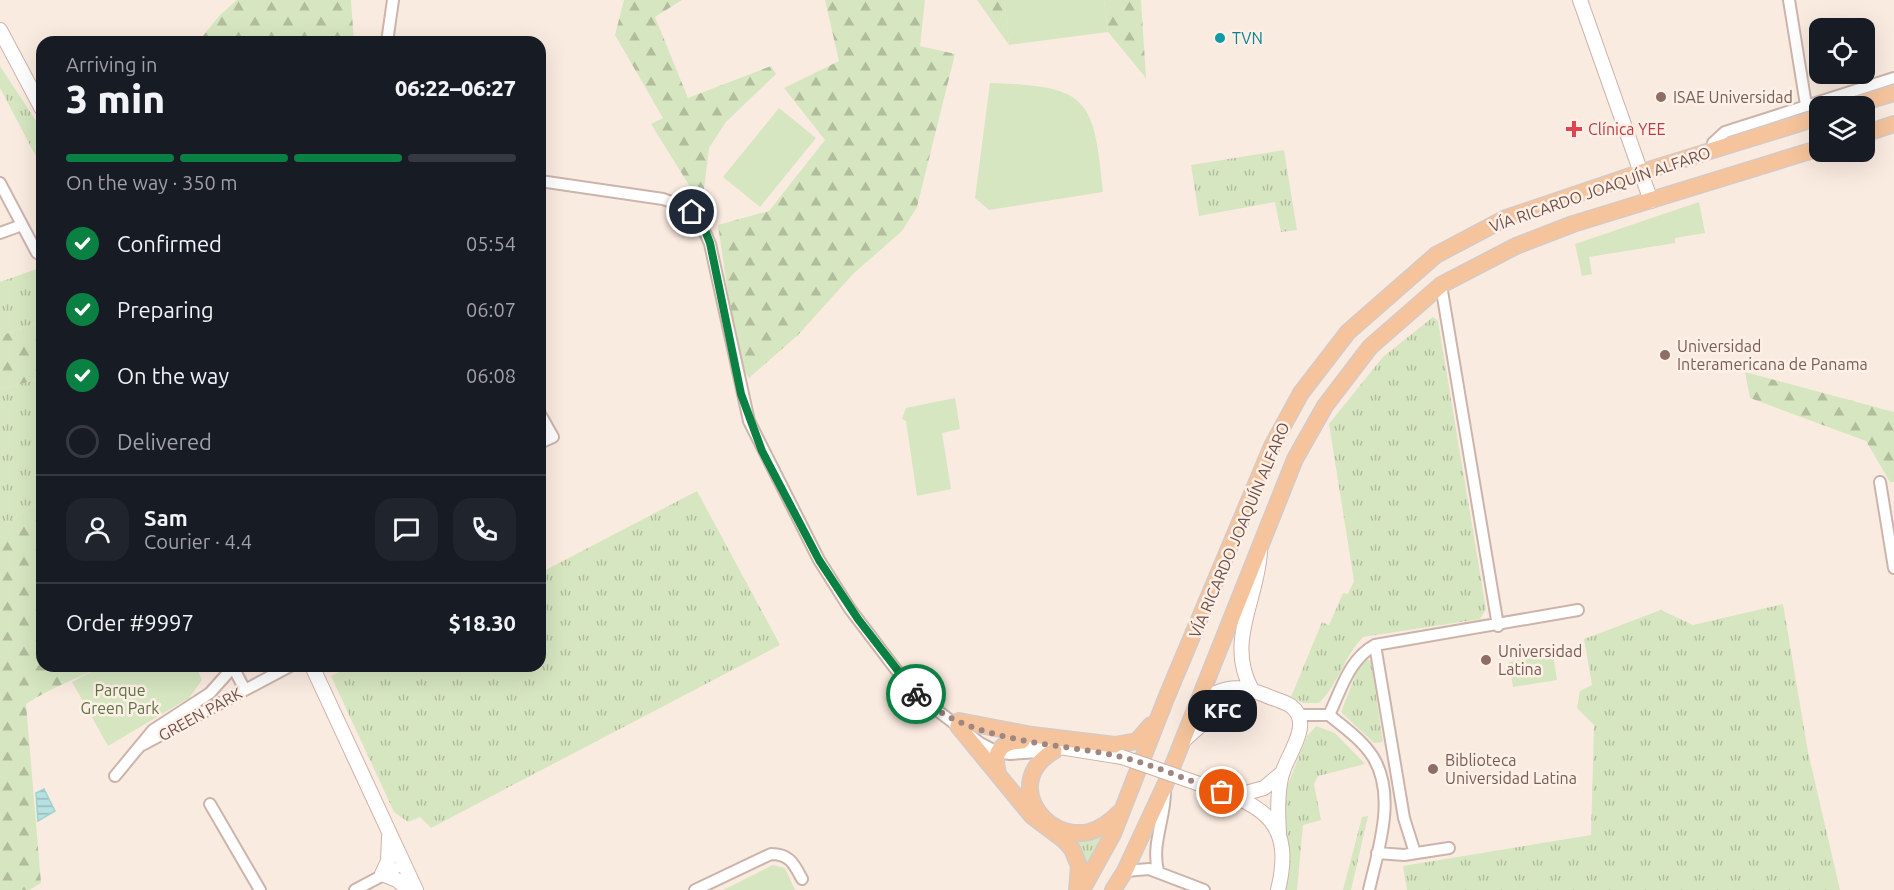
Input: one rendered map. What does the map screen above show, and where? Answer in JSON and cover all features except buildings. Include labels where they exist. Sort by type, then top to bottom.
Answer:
[{"type":"main road","points":[[1875,99],[1894,93]]},
{"type":"main road","name":"VÍA RICARDO JOAQUÍN ALFARO","points":[[1080,890],[1103,855],[1272,446],[1301,393],[1348,332],[1436,255],[1506,218],[1642,172],[1809,120]]},
{"type":"main road","points":[[1875,130],[1894,124]]},
{"type":"main road","name":"VÍA RICARDO JOAQUÍN ALFARO","points":[[1113,890],[1125,871],[1165,785],[1296,459],[1325,406],[1370,347],[1441,285],[1473,266],[1555,230],[1809,151]]},
{"type":"main road","points":[[958,723],[1032,735],[1122,745],[1132,743],[1144,735],[1167,696]]},
{"type":"main road","points":[[958,723],[1032,816],[1064,840],[1072,849],[1079,866],[1080,890]]},
{"type":"main road","points":[[999,774],[996,762],[997,752],[1007,742],[1022,741]]},
{"type":"main road","points":[[1054,751],[1037,763],[1029,779],[1031,800],[1043,815],[1062,829],[1085,833],[1105,825],[1122,810]]},
{"type":"street","points":[[388,36],[393,0]]},
{"type":"street","points":[[1580,0],[1651,201]]},
{"type":"street","points":[[1788,0],[1806,105]]},
{"type":"street","points":[[0,30],[36,98]]},
{"type":"street","points":[[1712,151],[1718,137],[1725,132],[1894,78]]},
{"type":"street","points":[[0,183],[36,251]]},
{"type":"street","points":[[546,183],[663,199],[692,212],[703,225],[716,268],[741,394],[762,451],[819,560],[850,609],[913,692],[933,709],[958,723],[997,752],[1018,754],[1074,750]]},
{"type":"street","points":[[0,233],[22,225]]},
{"type":"street","points":[[1441,285],[1498,626]]},
{"type":"street","points":[[546,425],[553,437],[546,441]]},
{"type":"street","points":[[1880,482],[1894,568]]},
{"type":"street","points":[[1252,690],[1243,670],[1241,631],[1259,573],[1260,548]]},
{"type":"street","points":[[1329,715],[1355,662],[1363,652],[1375,645],[1498,626],[1578,610]]},
{"type":"street","points":[[1375,645],[1406,826],[1415,853]]},
{"type":"street","name":"GREEN PARK","points":[[115,776],[153,730],[210,693],[228,672]]},
{"type":"street","points":[[236,672],[245,690]]},
{"type":"street","name":"GREEN PARK","points":[[142,745],[279,672]]},
{"type":"street","points":[[315,672],[416,890]]},
{"type":"street","points":[[1181,743],[1201,725],[1216,693],[1230,687],[1252,690],[1291,706],[1298,715],[1300,727],[1283,772],[1278,813],[1279,834],[1284,852],[1278,890]]},
{"type":"street","points":[[1298,715],[1329,715],[1363,744],[1373,758],[1384,790],[1384,813],[1369,890]]},
{"type":"street","points":[[958,723],[1022,741],[1122,758],[1235,796],[1262,811],[1279,834]]},
{"type":"street","points":[[1235,796],[1264,788],[1283,772]]},
{"type":"street","points":[[1158,871],[1155,848],[1164,814],[1165,785]]},
{"type":"street","points":[[1384,790],[1400,788]]},
{"type":"street","points":[[210,804],[260,890]]},
{"type":"street","points":[[382,874],[388,861],[389,832]]},
{"type":"street","points":[[1377,853],[1394,855],[1449,848]]},
{"type":"street","points":[[695,890],[771,854],[782,854],[790,858],[802,879]]},
{"type":"street","points":[[355,890],[404,864]]},
{"type":"street","points":[[1125,871],[1143,868],[1158,871],[1204,890]]},
{"type":"street","points":[[382,874],[392,877],[409,890]]},
{"type":"green space","points":[[237,0],[351,0],[354,36],[203,36],[220,15]]},
{"type":"green space","points":[[624,0],[682,0],[655,17],[688,98],[771,66],[776,74],[726,122],[709,148],[702,206],[651,124],[663,118],[615,35]]},
{"type":"green space","points":[[825,0],[925,0],[920,46],[955,54],[917,207],[902,231],[853,274],[798,335],[749,378],[738,362],[718,225],[769,211],[825,140],[784,88],[839,61]]},
{"type":"green space","points":[[977,0],[1004,0],[1009,45]]},
{"type":"green space","points":[[1004,0],[1104,0],[1108,32],[1009,45]]},
{"type":"green space","points":[[1104,0],[1141,0],[1146,78],[1108,32]]},
{"type":"green space","points":[[0,66],[36,121],[36,157],[0,88]]},
{"type":"green space","points":[[990,83],[1048,88],[1066,94],[1080,103],[1089,117],[1095,135],[1103,192],[989,210],[975,198]]},
{"type":"green space","points":[[779,108],[816,138],[760,207],[723,177]]},
{"type":"green space","points":[[1284,150],[1297,230],[1281,232],[1275,202],[1199,216],[1191,165]]},
{"type":"green space","points":[[1699,202],[1705,233],[1675,238],[1675,243],[1589,257],[1592,274],[1582,276],[1575,244]]},
{"type":"green space","points":[[36,269],[36,323],[0,336],[0,282]]},
{"type":"green space","points":[[1433,317],[1438,321],[1486,609],[1480,619],[1363,637],[1319,703],[1303,703],[1291,697],[1322,622],[1329,625],[1343,593],[1348,594],[1354,581],[1329,424],[1383,357]]},
{"type":"green space","points":[[36,323],[36,380],[0,390],[0,336]]},
{"type":"green space","points":[[1745,372],[1894,412],[1894,482],[1890,482],[1866,441],[1750,398]]},
{"type":"green space","points":[[36,380],[36,504],[0,527],[0,390]]},
{"type":"green space","points":[[955,398],[960,429],[942,433],[951,489],[917,496],[906,421],[902,419],[906,408]]},
{"type":"green space","points":[[697,491],[780,645],[431,828],[420,817],[408,822],[394,812],[331,676],[339,672],[546,672],[546,570]]},
{"type":"green space","points":[[36,504],[36,672],[89,672],[26,704],[41,883],[29,890],[0,890],[0,527]]},
{"type":"green space","points":[[1783,604],[1808,752],[1840,890],[1407,890],[1403,866],[1591,835],[1594,725],[1577,708],[1580,691],[1592,685],[1584,639],[1661,610],[1693,625]]},
{"type":"green space","points":[[1553,655],[1557,680],[1513,687],[1509,662]]},
{"type":"green space","points":[[1367,659],[1371,661],[1383,742],[1374,743],[1341,712],[1361,661]]},
{"type":"green space","name":"Parque Green Park","points":[[91,672],[199,672],[202,680],[189,698],[108,746],[72,682]]},
{"type":"green space","points":[[1316,726],[1335,733],[1365,764],[1318,776],[1314,784],[1321,820],[1303,825],[1297,890],[1286,890],[1290,850],[1284,823],[1285,792],[1307,736]]},
{"type":"green space","points":[[1368,816],[1351,890],[1343,890],[1362,817]]},
{"type":"green space","points":[[1107,830],[1084,877],[1066,839],[1087,840]]},
{"type":"green space","points":[[773,865],[785,868],[795,890],[723,890]]},
{"type":"water","points":[[44,789],[55,811],[38,821],[36,793]]},
{"type":"way so far","points":[[916,694],[933,709],[959,721],[1004,736],[1122,758],[1222,792]]},
{"type":"place","name":"TVN","points":[[1220,38]]},
{"type":"place","name":"ISAE Universidad","points":[[1661,97]]},
{"type":"place","name":"Clínica YEE","points":[[1574,129]]},
{"type":"place","name":"Universidad Interamericana de Panama","points":[[1665,355]]},
{"type":"place","name":"Universidad Latina","points":[[1486,660]]},
{"type":"place","name":"Biblioteca Universidad Latina","points":[[1433,769]]},
{"type":"place","name":"KFC","points":[[1222,792]]},
{"type":"route","points":[[692,212],[703,225],[710,243],[741,394],[749,421],[762,451],[819,560],[850,609],[881,652],[916,694]]}]
